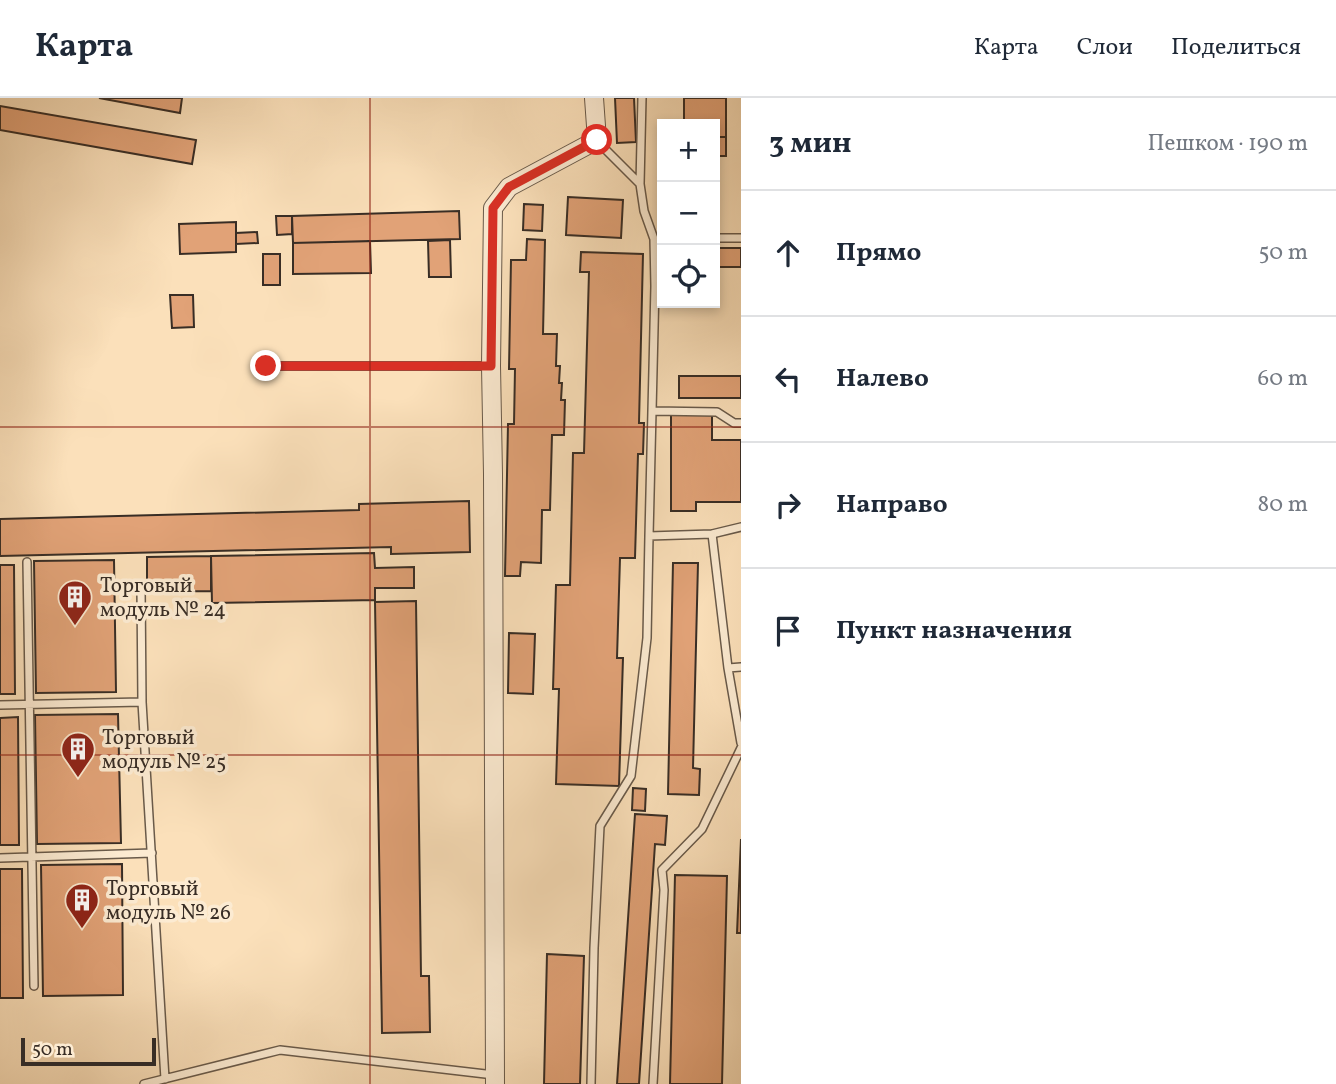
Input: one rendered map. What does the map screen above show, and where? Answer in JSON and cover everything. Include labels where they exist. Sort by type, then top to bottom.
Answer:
[{"type":"street","points":[[495,1080],[494,474],[491,366],[493,208],[509,187],[597,140],[594,98]]},
{"type":"lane","points":[[642,98],[640,184],[644,211],[657,237]]},
{"type":"lane","points":[[597,140],[640,184]]},
{"type":"lane","points":[[720,238],[741,238]]},
{"type":"lane","points":[[592,1084],[594,948],[600,826],[631,776],[647,638],[658,245]]},
{"type":"lane","points":[[266,366],[491,366]]},
{"type":"lane","points":[[653,411],[717,412],[734,423],[741,423]]},
{"type":"lane","points":[[649,536],[712,534],[741,527]]},
{"type":"lane","points":[[653,1084],[664,890],[662,870],[702,829],[741,745],[728,668],[712,534]]},
{"type":"lane","points":[[27,562],[34,986]]},
{"type":"lane","points":[[141,588],[142,702],[165,1079]]},
{"type":"lane","points":[[728,668],[741,667]]},
{"type":"lane","points":[[0,705],[142,702]]},
{"type":"lane","points":[[0,858],[152,853]]},
{"type":"lane","points":[[144,1084],[280,1050],[495,1080]]},
{"type":"building","points":[[99,98],[182,98],[180,113]]},
{"type":"building","points":[[615,98],[634,98],[636,142],[617,143]]},
{"type":"building","points":[[684,98],[726,98],[726,137],[720,137],[720,119],[684,119]]},
{"type":"building","points":[[0,106],[196,140],[192,164],[0,130]]},
{"type":"building","points":[[720,137],[726,137],[726,156],[720,156]]},
{"type":"building","points":[[568,197],[623,200],[621,238],[566,235]]},
{"type":"building","points":[[524,204],[543,205],[542,231],[523,230]]},
{"type":"building","points":[[459,211],[460,239],[293,243],[292,216]]},
{"type":"building","points":[[276,216],[292,216],[292,234],[277,235]]},
{"type":"building","points":[[236,222],[236,252],[180,254],[179,224]]},
{"type":"building","points":[[257,232],[258,243],[236,244],[236,233]]},
{"type":"building","points":[[527,239],[545,240],[543,334],[557,334],[556,366],[560,366],[561,400],[565,400],[564,435],[552,435],[550,510],[542,510],[541,563],[521,562],[520,576],[505,576],[508,424],[514,424],[515,369],[509,369],[511,260],[526,260]]},
{"type":"building","points":[[450,240],[451,277],[429,277],[428,241]]},
{"type":"building","points":[[370,241],[371,273],[293,274],[293,243]]},
{"type":"building","points":[[720,248],[741,248],[741,267],[720,267]]},
{"type":"building","points":[[581,252],[643,254],[639,423],[644,423],[643,454],[638,454],[635,558],[620,558],[617,658],[623,658],[619,786],[556,784],[559,689],[553,689],[556,585],[570,585],[573,453],[584,453],[589,272],[580,272]]},
{"type":"building","points":[[263,254],[280,254],[280,285],[263,285]]},
{"type":"building","points":[[170,295],[193,295],[194,327],[172,328]]},
{"type":"building","points":[[679,376],[741,376],[741,398],[679,398]]},
{"type":"building","points":[[671,414],[712,414],[712,440],[741,440],[741,502],[696,502],[696,511],[671,511]]},
{"type":"building","points":[[469,501],[470,552],[391,554],[391,547],[0,556],[0,519],[359,510],[359,504]]},
{"type":"building","points":[[374,553],[375,568],[414,567],[414,588],[375,588],[375,600],[212,603],[211,556]]},
{"type":"building","points":[[211,556],[211,591],[147,592],[147,557]]},
{"type":"building","name":"Торговый модуль № 24","points":[[114,560],[116,692],[36,693],[34,561]]},
{"type":"building","points":[[673,563],[698,563],[693,768],[700,769],[699,795],[668,794]]},
{"type":"building","points":[[0,565],[14,565],[15,694],[0,694]]},
{"type":"building","points":[[416,601],[421,976],[429,976],[430,1032],[382,1033],[375,602]]},
{"type":"building","points":[[509,633],[535,634],[533,694],[508,693]]},
{"type":"building","name":"Торговый модуль № 25","points":[[118,714],[121,843],[37,844],[35,715]]},
{"type":"building","points":[[18,717],[19,845],[0,845],[0,718]]},
{"type":"building","points":[[633,788],[646,789],[645,811],[632,810]]},
{"type":"building","points":[[635,814],[667,816],[665,845],[655,844],[639,1084],[617,1084]]},
{"type":"building","points":[[741,839],[741,933],[737,933]]},
{"type":"building","name":"Торговый модуль № 26","points":[[122,864],[123,995],[43,996],[41,865]]},
{"type":"building","points":[[0,869],[22,869],[23,998],[0,998]]},
{"type":"building","points":[[675,875],[727,876],[722,1084],[670,1084]]},
{"type":"building","points":[[547,954],[584,956],[580,1084],[544,1084]]},
{"type":"place","name":"Торговый модуль № 24","points":[[75,627]]},
{"type":"place","name":"Торговый модуль № 25","points":[[78,779]]},
{"type":"place","name":"Торговый модуль № 26","points":[[82,930]]},
{"type":"route","points":[[266,366],[491,366],[493,208],[509,187],[597,140]]}]
